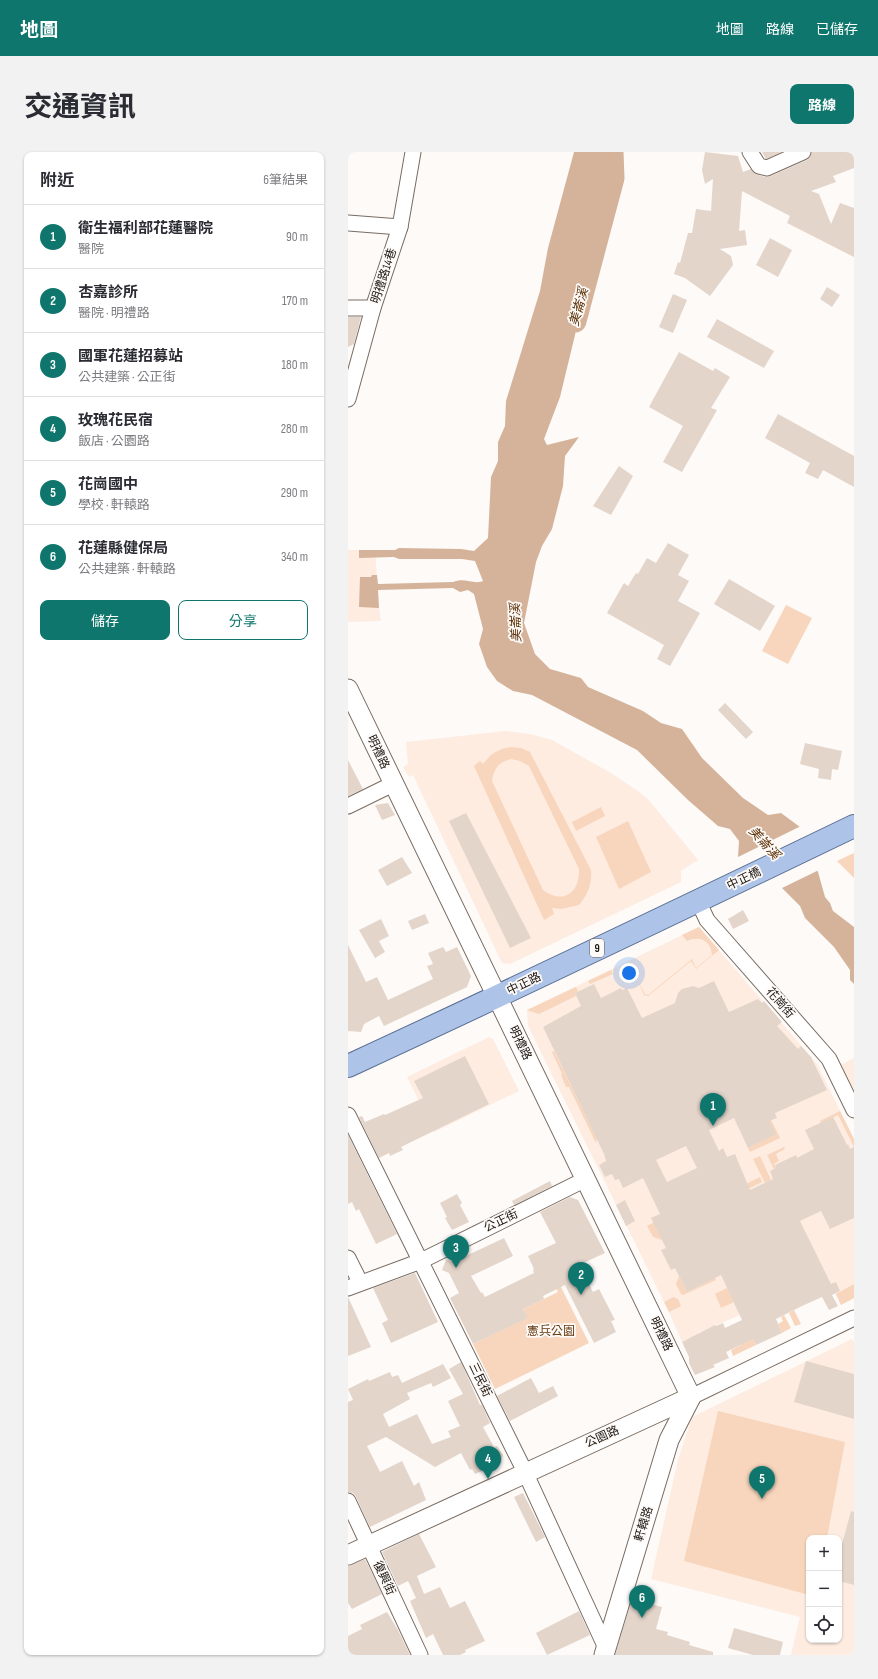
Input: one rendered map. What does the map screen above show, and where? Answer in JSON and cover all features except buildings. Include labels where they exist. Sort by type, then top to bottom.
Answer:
[{"type":"main road","name":"中正橋","points":[[698,901],[854,826]]},
{"type":"main road","name":"中正路","points":[[348,1066],[698,901]]},
{"type":"street","name":"明禮路14巷","points":[[348,399],[373,308],[400,227],[413,152]]},
{"type":"street","points":[[750,152],[759,166],[768,168],[802,152]]},
{"type":"street","points":[[348,223],[400,227]]},
{"type":"street","points":[[348,308],[373,308]]},
{"type":"street","name":"明禮路","points":[[348,689],[691,1397]]},
{"type":"street","points":[[348,806],[393,784]]},
{"type":"street","name":"花崗街","points":[[698,901],[708,920],[829,1059],[854,1110]]},
{"type":"street","name":"三民街","points":[[348,1115],[525,1472],[605,1652]]},
{"type":"street","name":"公正街","points":[[354,1285],[421,1261],[586,1180]]},
{"type":"street","points":[[348,1258],[354,1285]]},
{"type":"street","name":"公園路","points":[[348,1555],[525,1472],[691,1397],[854,1318]]},
{"type":"street","name":"軒轅路","points":[[605,1652],[669,1440],[691,1397]]},
{"type":"street","name":"復興街","points":[[348,1501],[420,1655]]},
{"type":"shaded area","points":[[348,550],[375,550],[381,621],[348,622]]},
{"type":"shaded area","points":[[505,731],[530,734],[552,740],[611,773],[638,791],[648,799],[698,860],[681,871],[681,882],[510,964],[502,963],[413,775],[409,777],[403,767],[408,764],[406,742]]},
{"type":"shaded area","points":[[699,927],[817,1064],[854,1139],[854,1298],[841,1305],[819,1261],[740,1315],[698,1333],[700,1336],[696,1336],[682,1342],[669,1312],[528,1026],[527,1010]]},
{"type":"shaded area","points":[[489,1037],[493,1039],[519,1091],[434,1132],[407,1077]]},
{"type":"shaded area","points":[[854,1058],[854,1094],[839,1066]]},
{"type":"shaded area","points":[[852,1339],[854,1342],[854,1655],[791,1655],[800,1617],[651,1579],[678,1460],[692,1417]]},
{"type":"green space","points":[[786,605],[812,618],[788,664],[762,651]]},
{"type":"green space","points":[[506,748],[521,748],[530,752],[591,870],[589,889],[579,905],[561,909],[552,908],[554,914],[544,920],[474,766],[480,761],[483,764],[492,754]],"holes":[[[511,759],[520,761],[529,766],[579,869],[577,885],[569,894],[557,896],[543,890],[492,781],[494,772],[500,764]]]},
{"type":"green space","points":[[601,807],[605,816],[576,831],[572,822]]},
{"type":"green space","points":[[628,821],[651,872],[619,889],[596,837]]},
{"type":"green space","points":[[854,853],[854,878],[837,861]]},
{"type":"green space","points":[[699,927],[719,950],[696,969],[691,961],[648,996],[644,995],[638,981],[645,994],[648,995],[692,959],[696,968],[712,955],[710,946],[704,940],[692,939],[687,941],[682,935]]},
{"type":"green space","points":[[611,970],[613,974],[590,984],[588,981]]},
{"type":"green space","points":[[576,987],[578,991],[575,993],[576,996],[539,1014],[527,1010]]},
{"type":"green space","points":[[554,1051],[597,1139],[596,1143],[569,1087],[566,1087],[552,1052]]},
{"type":"green space","points":[[840,1111],[854,1139],[854,1147],[838,1115],[821,1123],[820,1121]]},
{"type":"green space","points":[[769,1116],[780,1138],[750,1152],[748,1148],[775,1134],[767,1117]]},
{"type":"green space","points":[[784,1147],[785,1149],[776,1154],[779,1161],[774,1164],[776,1168],[774,1169],[767,1155]]},
{"type":"green space","points":[[760,1156],[771,1180],[765,1183],[753,1159]]},
{"type":"green space","points":[[760,1177],[762,1182],[742,1192],[740,1187]]},
{"type":"green space","points":[[662,1218],[662,1240],[653,1237],[647,1226]]},
{"type":"green space","points":[[709,1265],[716,1280],[683,1295],[681,1294],[676,1284],[679,1276],[687,1292],[711,1280]]},
{"type":"green space","name":"憲兵公園","points":[[552,1280],[559,1283],[589,1343],[495,1389],[473,1344],[527,1318],[523,1309],[558,1292]]},
{"type":"green space","points":[[854,1284],[854,1298],[841,1305],[836,1294]]},
{"type":"green space","points":[[727,1288],[734,1302],[721,1308],[715,1294]]},
{"type":"green space","points":[[673,1297],[678,1299],[681,1306],[669,1312],[664,1302]]},
{"type":"green space","points":[[794,1310],[801,1324],[795,1326],[789,1313]]},
{"type":"green space","points":[[784,1315],[791,1328],[782,1333],[778,1324],[783,1321],[781,1317]]},
{"type":"green space","points":[[750,1332],[756,1345],[733,1356],[731,1350],[741,1345]]},
{"type":"green space","points":[[718,1411],[845,1442],[828,1535],[806,1535],[806,1594],[684,1561]]},
{"type":"water","points":[[574,152],[609,152],[605,161],[599,210],[590,247],[575,335],[560,397],[544,439],[547,445],[579,437],[565,456],[563,486],[552,529],[542,546],[536,562],[524,623],[535,654],[550,669],[581,678],[588,687],[643,711],[661,723],[682,729],[702,758],[743,798],[768,815],[781,813],[800,827],[818,872],[825,897],[830,903],[833,911],[854,927],[854,984],[850,980],[850,970],[834,947],[805,918],[800,906],[782,888],[738,857],[739,841],[730,829],[718,826],[688,800],[637,750],[532,695],[513,691],[497,681],[487,667],[479,644],[483,629],[474,594],[468,590],[460,592],[453,588],[378,590],[379,608],[359,607],[360,577],[371,577],[372,575],[377,575],[378,584],[453,582],[461,580],[476,582],[483,581],[475,561],[462,559],[399,559],[394,557],[359,558],[359,550],[395,550],[399,548],[461,549],[474,551],[488,538],[491,477],[498,461],[498,442],[505,426],[506,401],[540,291],[548,248]]},
{"type":"pier","points":[[801,826],[819,870],[780,889],[736,858]]},
{"type":"waterway","name":"美崙溪","points":[[575,321],[613,178],[612,152]]},
{"type":"place","name":"衛生福利部花蓮醫院","points":[[713,1126]]},
{"type":"place","name":"國軍花蓮招募站","points":[[456,1268]]},
{"type":"place","name":"杏嘉診所","points":[[581,1295]]},
{"type":"place","name":"玫瑰花民宿","points":[[488,1479]]},
{"type":"place","name":"花崗國中","points":[[762,1499]]},
{"type":"place","name":"花蓮縣健保局","points":[[642,1618]]}]
